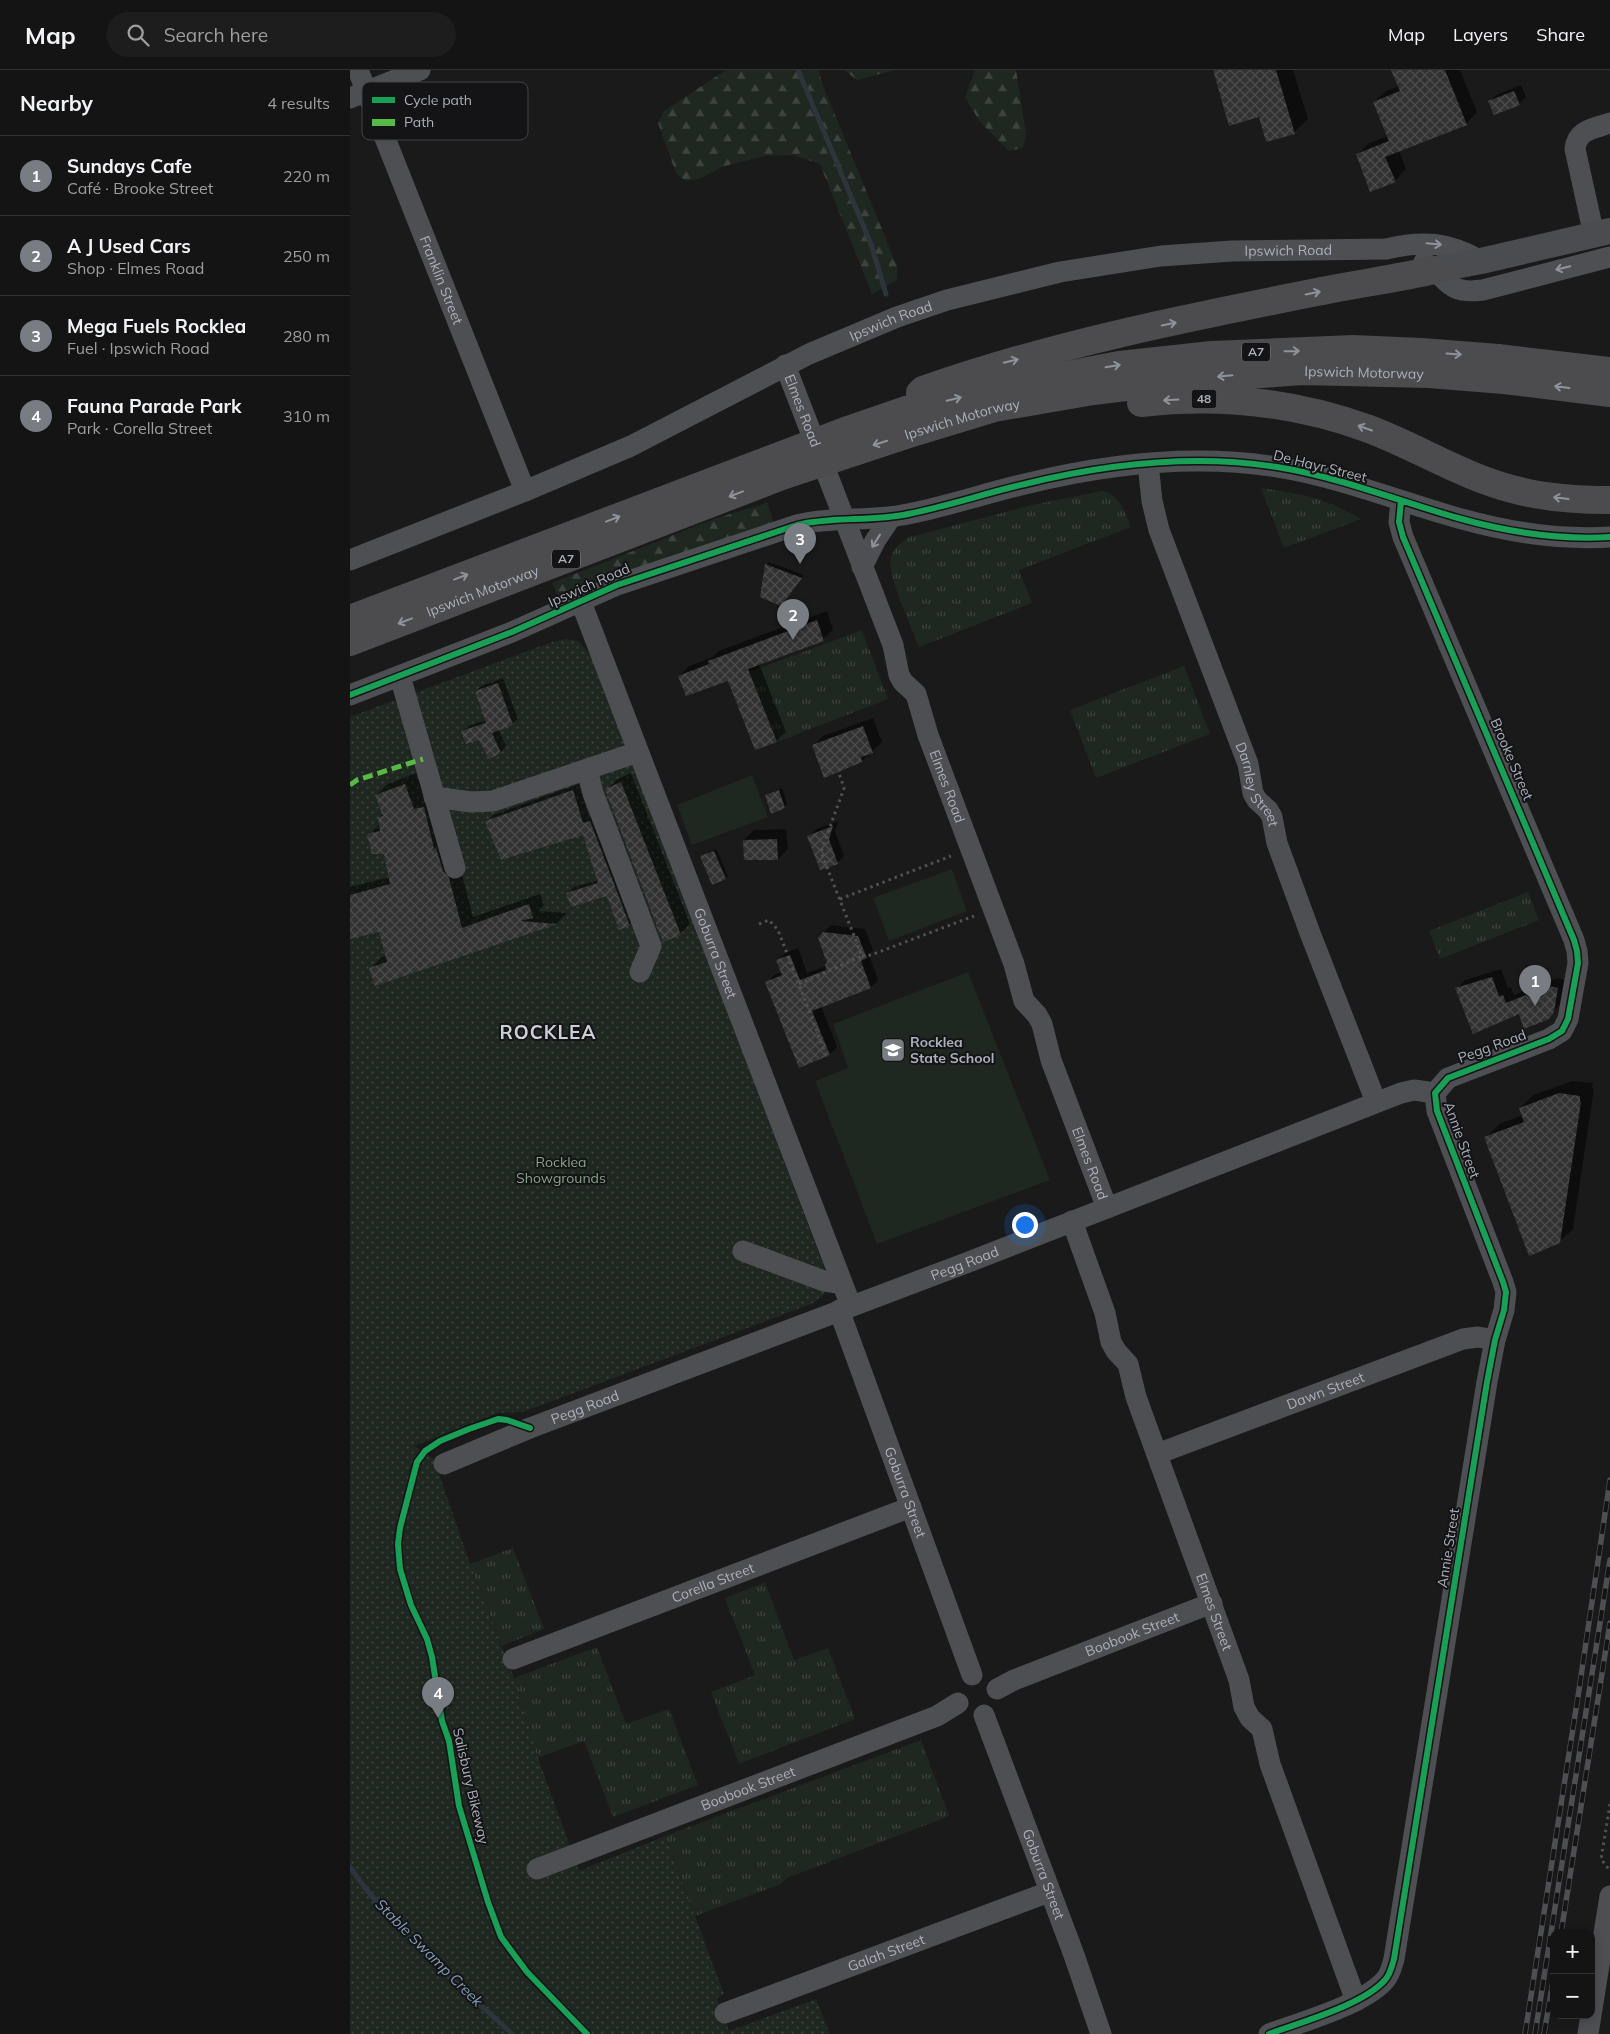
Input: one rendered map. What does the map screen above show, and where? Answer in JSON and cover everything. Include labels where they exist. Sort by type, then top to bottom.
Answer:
[{"type":"highway","points":[[906,410],[922,390],[982,369],[1157,326],[1434,270]]},
{"type":"highway","name":"Ipswich Motorway","points":[[849,441],[906,410],[1001,388],[1119,365],[1212,355],[1276,351],[1353,350],[1421,352],[1498,358],[1610,371]]},
{"type":"highway","name":"Ipswich Motorway","points":[[350,619],[849,441],[994,408],[1093,391],[1165,382],[1245,374],[1302,372],[1429,374],[1504,380],[1610,394]]},
{"type":"highway","name":"48","points":[[994,408],[1038,418],[1165,400],[1216,399],[1273,404],[1312,412],[1369,429],[1469,474],[1512,489],[1568,499],[1610,500]]},
{"type":"highway","name":"Ipswich Motorway","points":[[350,642],[778,466]]},
{"type":"main road","points":[[1434,270],[1602,233]]},
{"type":"street","name":"Franklin Street","points":[[358,70],[358,95]]},
{"type":"street","points":[[390,82],[420,70]]},
{"type":"street","points":[[1602,233],[1575,148],[1576,139],[1580,134],[1610,123]]},
{"type":"street","name":"Franklin Street","points":[[377,140],[525,490]]},
{"type":"street","name":"Ipswich Road","points":[[350,560],[631,446],[785,365],[905,314],[946,300],[1060,272],[1161,256],[1232,250],[1386,249],[1405,245],[1440,245],[1463,251],[1481,261]]},
{"type":"street","name":"Ipswich Road","points":[[1386,249],[1417,259],[1434,270],[1452,287],[1468,292],[1610,257]]},
{"type":"street","name":"Elmes Road","points":[[785,365],[893,645],[899,675],[918,698],[928,735],[1014,964],[1022,997],[1026,1004],[1038,1015],[1042,1024],[1051,1060],[1107,1208]]},
{"type":"street","name":"De Hayr Street","points":[[844,520],[890,517],[1036,482],[1083,473],[1148,464],[1205,461],[1254,464],[1328,477],[1459,519],[1520,531],[1574,538],[1610,537]]},
{"type":"street","name":"Darnley Street","points":[[1148,464],[1152,501],[1159,530],[1248,764],[1253,793],[1257,800],[1268,810],[1272,818],[1277,843],[1313,942],[1376,1102]]},
{"type":"street","name":"Brooke Street","points":[[1401,501],[1399,522],[1405,543],[1576,946],[1578,963],[1568,1019],[1562,1031]]},
{"type":"street","points":[[862,567],[890,517]]},
{"type":"street","name":"Ipswich Road","points":[[350,695],[512,632],[632,579],[797,525],[844,520]]},
{"type":"street","name":"Goburra Street","points":[[581,602],[842,1284],[845,1308],[911,1507],[972,1675]]},
{"type":"street","points":[[400,676],[454,868]]},
{"type":"street","points":[[434,797],[471,802],[493,802],[638,752]]},
{"type":"street","points":[[587,769],[593,793],[651,946],[640,972]]},
{"type":"street","name":"Pegg Road","points":[[444,1464],[530,1428],[1107,1208],[1376,1102],[1409,1091],[1436,1092],[1441,1083],[1456,1073],[1549,1038],[1562,1031]]},
{"type":"street","name":"Annie Street","points":[[1269,2034],[1356,2001],[1373,1992],[1387,1978],[1394,1959],[1495,1340],[1504,1310],[1506,1292],[1437,1111],[1436,1092]]},
{"type":"street","name":"Elmes Street","points":[[1072,1221],[1105,1313],[1111,1342],[1116,1351],[1128,1364],[1136,1397],[1239,1680],[1244,1707],[1250,1718],[1262,1729],[1270,1764],[1356,2001]]},
{"type":"street","points":[[743,1251],[824,1280],[842,1284]]},
{"type":"street","name":"Dawn Street","points":[[1157,1454],[1463,1338],[1478,1337],[1495,1340]]},
{"type":"street","name":"Corella Street","points":[[513,1659],[911,1507]]},
{"type":"street","name":"Boobook Street","points":[[997,1689],[1014,1680],[1212,1603]]},
{"type":"street","points":[[972,1675],[984,1676],[990,1679],[997,1689],[997,1702],[990,1712],[984,1715],[978,1716],[966,1713],[958,1703],[956,1696],[960,1683],[972,1675]]},
{"type":"street","name":"Boobook Street","points":[[537,1869],[937,1716],[958,1703]]},
{"type":"street","name":"Goburra Street","points":[[984,1715],[1101,2034]]},
{"type":"street","name":"Galah Street","points":[[725,2013],[1049,1892]]},
{"type":"street","points":[[1588,2034],[1610,1896]]},
{"type":"path","points":[[838,772],[844,788],[821,852],[862,956]]},
{"type":"path","points":[[840,899],[951,856]]},
{"type":"path","points":[[798,984],[862,956],[974,916]]},
{"type":"path","points":[[759,924],[769,920],[778,930],[826,1055]]},
{"type":"path","points":[[1610,1804],[1602,1859],[1610,1871]]},
{"type":"green space","points":[[726,70],[819,70],[822,83],[897,266],[897,280],[872,294],[820,164],[793,155],[766,156],[724,166],[699,179],[685,181],[676,173],[658,123],[664,111]]},
{"type":"green space","points":[[844,70],[895,70],[857,80]]},
{"type":"green space","points":[[975,70],[1016,70],[1026,134],[1023,148],[1009,151],[980,122],[965,97]]},
{"type":"green space","points":[[1261,488],[1313,498],[1336,506],[1361,519],[1284,548]]},
{"type":"green space","points":[[1102,491],[1114,496],[1118,500],[1131,527],[1019,570],[1032,603],[919,647],[900,601],[892,575],[891,556],[899,545],[910,537],[1032,505]]},
{"type":"green space","points":[[767,503],[774,523],[560,600],[552,583],[714,519]]},
{"type":"green space","points":[[862,630],[888,699],[777,742],[749,672]]},
{"type":"green space","name":"Rocklea Showgrounds","points":[[566,639],[578,641],[593,658],[827,1275],[827,1285],[823,1296],[811,1304],[523,1412],[498,1413],[414,1446],[434,1459],[470,1564],[514,1678],[538,1758],[579,1871],[665,1836],[724,1994],[717,1998],[729,2031],[816,1999],[830,2034],[350,2034],[350,717],[552,642]]},
{"type":"green space","points":[[1184,666],[1210,734],[1096,778],[1070,710]]},
{"type":"green space","points":[[752,775],[768,817],[692,845],[677,805]]},
{"type":"green space","points":[[952,869],[967,911],[889,941],[873,898]]},
{"type":"green space","points":[[1528,892],[1539,920],[1440,959],[1429,931]]},
{"type":"green space","points":[[968,972],[1050,1180],[877,1244],[815,1081],[848,1068],[833,1024]]},
{"type":"green space","points":[[513,1548],[544,1629],[502,1646],[470,1564]]},
{"type":"green space","points":[[765,1582],[794,1660],[828,1648],[855,1719],[739,1764],[711,1692],[755,1675],[725,1598]]},
{"type":"green space","points":[[597,1647],[626,1724],[669,1709],[698,1785],[613,1817],[584,1741],[537,1758],[514,1678]]},
{"type":"green space","points":[[921,1740],[949,1816],[787,1878],[781,1884],[695,1916],[665,1836]]},
{"type":"building","points":[[1213,70],[1276,70],[1295,134],[1266,142],[1259,117],[1229,126]]},
{"type":"building","points":[[1391,70],[1445,70],[1467,125],[1385,157],[1396,182],[1370,192],[1356,154],[1389,141],[1373,102],[1400,91]]},
{"type":"building","points":[[1514,91],[1520,105],[1494,115],[1488,101]]},
{"type":"building","points":[[765,564],[802,578],[781,606],[760,597]]},
{"type":"building","points":[[817,620],[824,641],[748,669],[777,742],[755,750],[728,681],[686,696],[678,676],[709,664],[708,661]]},
{"type":"building","points":[[498,683],[513,725],[492,733],[501,753],[489,759],[479,740],[466,744],[461,731],[486,723],[475,691]]},
{"type":"building","points":[[863,726],[873,753],[861,757],[862,762],[824,778],[812,745]]},
{"type":"building","points":[[621,782],[681,935],[663,942],[605,789]]},
{"type":"building","points":[[405,784],[414,809],[424,807],[434,849],[436,848],[443,871],[449,878],[462,928],[529,904],[533,918],[520,921],[557,924],[375,986],[369,968],[387,962],[379,932],[350,939],[350,895],[390,884],[384,854],[372,854],[367,834],[380,831],[378,817],[383,816],[375,795]]},
{"type":"building","points":[[573,790],[583,823],[590,821],[630,926],[619,930],[607,896],[571,907],[566,893],[598,883],[583,835],[501,860],[485,821]]},
{"type":"building","points":[[779,790],[785,808],[771,814],[765,795]]},
{"type":"building","points":[[833,826],[829,839],[838,864],[820,870],[807,836]]},
{"type":"building","points":[[777,839],[778,860],[744,860],[743,840]]},
{"type":"building","points":[[714,851],[726,879],[712,885],[700,856]]},
{"type":"building","points":[[823,932],[858,936],[867,958],[861,961],[871,988],[812,1011],[830,1055],[799,1068],[765,982],[782,975],[776,960],[790,955],[800,980],[826,970],[825,964],[827,963],[818,938]]},
{"type":"building","points":[[1492,977],[1499,996],[1503,995],[1506,1003],[1549,986],[1558,988],[1554,1012],[1549,1019],[1524,1029],[1519,1014],[1473,1034],[1455,988]]},
{"type":"building","points":[[1559,1093],[1580,1096],[1581,1102],[1560,1243],[1529,1256],[1484,1137],[1524,1122],[1519,1108]]},
{"type":"waterway","points":[[798,70],[871,244],[886,294]]},
{"type":"waterway","name":"Stable Swamp Creek","points":[[350,1867],[385,1912],[426,1955],[512,2034]]},
{"type":"railway","points":[[1525,2034],[1610,1480]]},
{"type":"railway","points":[[1535,2034],[1610,1560]]},
{"type":"railway","points":[[1562,1929],[1610,1623]]},
{"type":"railway","points":[[1544,2034],[1550,1999]]},
{"type":"marked path","points":[[350,785],[357,780],[423,759]]},
{"type":"cycle path","points":[[350,695],[512,632],[617,585],[797,525],[811,522],[881,518],[908,514],[1056,477],[1119,466],[1183,461],[1214,461],[1277,467],[1346,483],[1458,518],[1514,531],[1552,536],[1610,537]]},
{"type":"cycle path","points":[[1269,2034],[1331,2012],[1362,1997],[1387,1978],[1394,1959],[1487,1382],[1495,1340],[1504,1310],[1506,1292],[1437,1111],[1435,1093],[1448,1078],[1549,1039],[1562,1031],[1568,1019],[1578,963],[1574,940],[1403,537],[1399,522],[1401,501]]},
{"type":"cycle path","name":"Salisbury Bikeway","points":[[530,1428],[498,1419],[440,1441],[425,1451],[417,1462],[400,1528],[398,1544],[400,1569],[411,1605],[427,1639],[432,1657],[442,1721],[449,1741],[459,1806],[488,1902],[501,1937],[527,1972],[587,2034]]},
{"type":"place","name":"Mega Fuels Rocklea","points":[[800,564]]},
{"type":"place","name":"A J Used Cars","points":[[793,640]]},
{"type":"place","name":"Sundays Cafe","points":[[1535,1006]]},
{"type":"place","name":"Rocklea State School","points":[[893,1050]]},
{"type":"place","name":"Fauna Parade Park","points":[[438,1718]]},
{"type":"district","name":"ROCKLEA","points":[[548,1032]]}]
